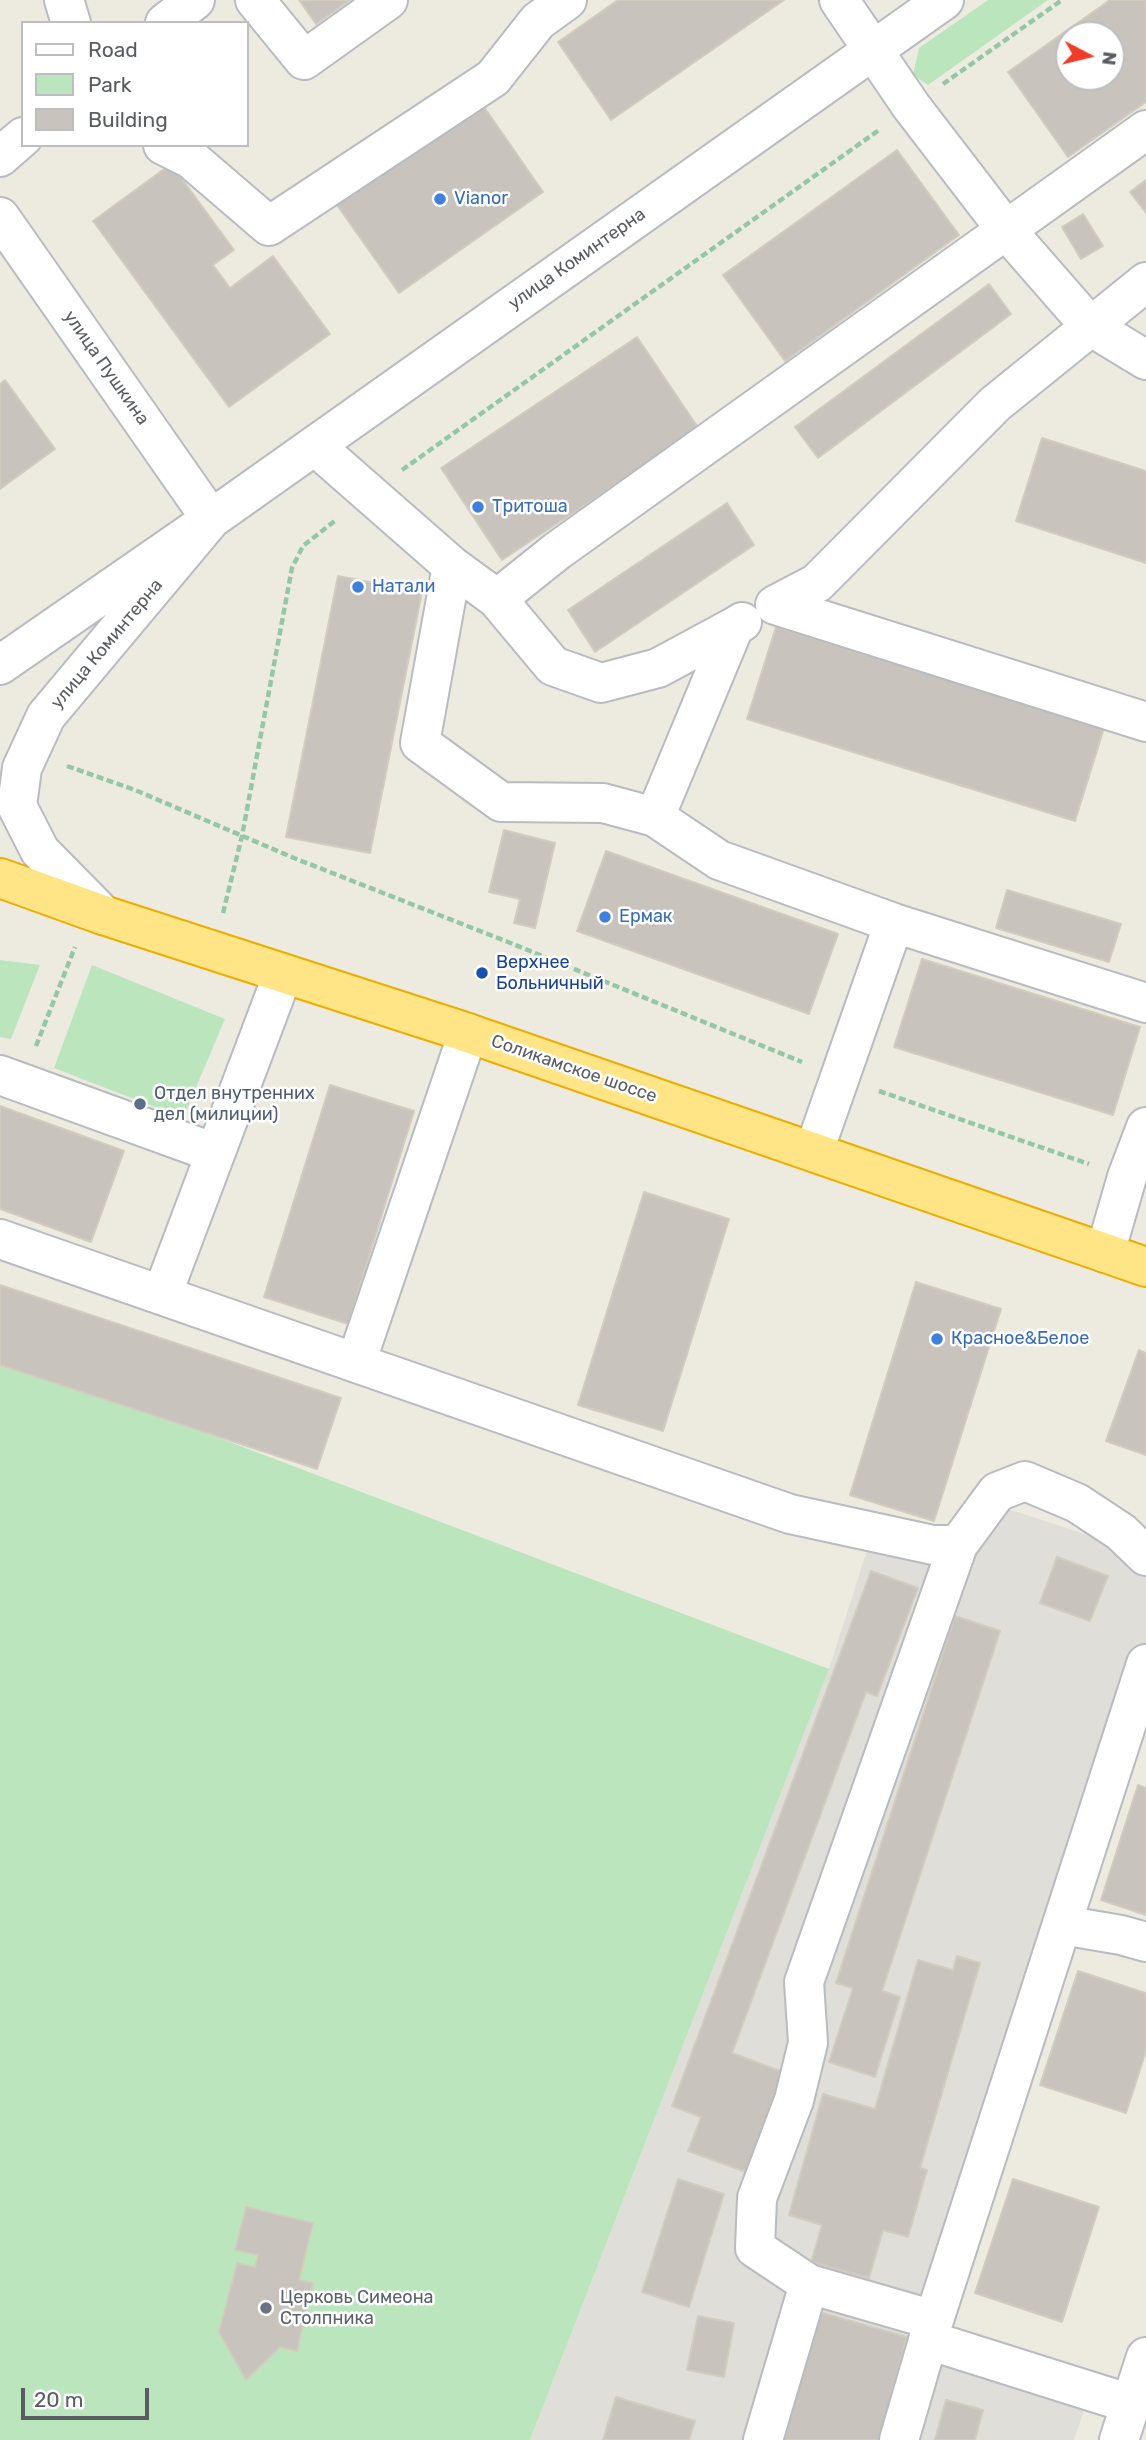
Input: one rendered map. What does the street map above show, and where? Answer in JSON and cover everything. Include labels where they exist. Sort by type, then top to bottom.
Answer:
[{"type":"highway","name":"Соликамское шоссе","points":[[0,878],[96,913],[468,1033],[1146,1267]]},
{"type":"street","points":[[64,0],[70,21]]},
{"type":"street","points":[[168,21],[195,0]]},
{"type":"street","points":[[255,0],[304,60],[388,0]]},
{"type":"street","points":[[167,147],[191,159],[269,226],[493,78],[538,21],[567,0]]},
{"type":"street","points":[[839,0],[911,106],[1007,231],[1090,326],[1146,360]]},
{"type":"street","name":"улица Коминтерна","points":[[0,665],[315,446],[944,0]]},
{"type":"street","points":[[497,599],[557,551],[1146,130]]},
{"type":"street","points":[[0,157],[21,139]]},
{"type":"street","name":"улица Пушкина","points":[[0,217],[211,519]]},
{"type":"street","points":[[315,446],[452,566],[497,599],[553,666],[601,683],[658,668],[817,583],[995,404],[1146,282]]},
{"type":"street","name":"улица Коминтерна","points":[[96,913],[40,851],[17,806],[22,768],[46,716],[211,519]]},
{"type":"street","points":[[452,566],[420,743],[501,802],[603,803],[655,817],[719,860],[894,923],[1146,1003]]},
{"type":"street","points":[[775,605],[1146,722]]},
{"type":"street","points":[[655,817],[734,626]]},
{"type":"street","points":[[814,1151],[894,923]]},
{"type":"street","points":[[162,1295],[283,974]]},
{"type":"street","points":[[356,1363],[468,1033]]},
{"type":"street","points":[[11,1079],[215,1153]]},
{"type":"street","points":[[1105,1253],[1127,1177],[1146,1127]]},
{"type":"street","points":[[0,1238],[790,1514],[933,1545],[958,1545]]},
{"type":"street","points":[[1131,2404],[808,2284],[755,2248],[757,2198],[794,2100],[808,2043],[804,1982],[958,1545],[997,1492],[1025,1481],[1077,1503],[1121,1532],[1146,1556]]},
{"type":"street","points":[[899,2440],[931,2330],[1146,1664]]},
{"type":"street","points":[[1062,1925],[1146,1942]]},
{"type":"street","points":[[763,2440],[808,2284]]},
{"type":"street","points":[[1119,2440],[1146,2357]]},
{"type":"path","points":[[214,950],[242,836],[292,568],[303,546],[368,494],[1062,0]]},
{"type":"path","points":[[30,752],[135,790],[242,836],[840,1078],[1127,1177]]},
{"type":"path","points":[[11,1079],[96,913]]},
{"type":"shaded area","points":[[996,1505],[1146,1554],[1146,1650],[925,2351],[1088,2399],[1074,2440],[530,2440],[829,1669],[875,1525],[964,1562]]},
{"type":"green space","points":[[988,0],[1048,0],[928,85],[913,75],[919,48]]},
{"type":"green space","points":[[0,960],[40,965],[11,1039],[0,1037]]},
{"type":"green space","points":[[92,965],[225,1019],[183,1118],[54,1068]]},
{"type":"green space","points":[[0,1355],[829,1669],[530,2440],[0,2440]]},
{"type":"building","points":[[299,0],[350,0],[316,24]]},
{"type":"building","points":[[618,0],[784,0],[611,120],[558,42]]},
{"type":"building","points":[[1110,0],[1146,0],[1146,102],[1068,157],[1008,72],[1055,39],[1055,91],[1125,91],[1125,21],[1080,21]]},
{"type":"building","name":"Vianor","points":[[482,104],[543,192],[399,293],[337,205]]},
{"type":"building","points":[[897,150],[959,235],[785,361],[723,275]]},
{"type":"building","points":[[171,164],[234,250],[213,265],[230,288],[273,256],[330,334],[229,407],[93,221]]},
{"type":"building","points":[[1146,180],[1146,213],[1130,192]]},
{"type":"building","points":[[1083,214],[1103,246],[1081,259],[1062,227]]},
{"type":"building","points":[[989,284],[1011,314],[818,458],[795,427]]},
{"type":"building","points":[[637,337],[699,429],[502,560],[441,468]]},
{"type":"building","points":[[5,380],[55,449],[0,489],[0,384]]},
{"type":"building","points":[[1042,438],[1146,471],[1146,563],[1016,521]]},
{"type":"building","points":[[727,503],[754,545],[595,652],[568,610]]},
{"type":"building","points":[[338,576],[422,592],[370,853],[286,837]]},
{"type":"building","points":[[776,627],[1104,728],[1075,821],[747,719]]},
{"type":"building","points":[[504,830],[555,843],[535,928],[514,923],[520,899],[489,892]]},
{"type":"building","points":[[606,851],[838,934],[809,1014],[577,931]]},
{"type":"building","points":[[1007,890],[1121,924],[1109,962],[996,928]]},
{"type":"building","points":[[922,959],[1140,1027],[1113,1115],[894,1047]]},
{"type":"building","points":[[330,1085],[414,1111],[348,1324],[264,1297]]},
{"type":"building","points":[[0,1106],[124,1151],[91,1242],[0,1209]]},
{"type":"building","points":[[644,1192],[729,1219],[663,1431],[578,1405]]},
{"type":"building","points":[[916,1282],[1001,1309],[934,1521],[850,1495]]},
{"type":"building","points":[[0,1285],[341,1398],[317,1469],[0,1365]]},
{"type":"building","points":[[1139,1350],[1146,1353],[1146,1455],[1106,1441]]},
{"type":"building","points":[[1057,1557],[1108,1576],[1090,1621],[1040,1603]]},
{"type":"building","points":[[871,1571],[918,1588],[877,1696],[866,1692],[732,2053],[783,2072],[746,2172],[688,2151],[701,2117],[672,2106]]},
{"type":"building","points":[[955,1616],[1000,1631],[882,1991],[900,1997],[875,2077],[829,2062],[853,1988],[836,1983]]},
{"type":"building","points":[[1138,1785],[1146,1788],[1146,1915],[1101,1900]]},
{"type":"building","points":[[957,1956],[980,1963],[920,2168],[927,2170],[908,2237],[883,2230],[869,2278],[811,2262],[822,2225],[789,2215],[823,2094],[875,2109],[918,1960],[953,1970]]},
{"type":"building","points":[[1078,1971],[1146,1993],[1146,2051],[1126,2113],[1040,2085]]},
{"type":"building","points":[[678,2179],[724,2194],[689,2307],[642,2292]]},
{"type":"building","points":[[1013,2179],[1099,2207],[1062,2322],[975,2293]]},
{"type":"building","name":"Церковь Симеона Столпника","points":[[246,2207],[313,2223],[299,2280],[313,2283],[297,2351],[280,2347],[246,2380],[219,2332],[237,2263],[255,2267],[258,2255],[235,2250]]},
{"type":"building","points":[[819,2312],[907,2337],[879,2440],[783,2440]]},
{"type":"building","points":[[698,2316],[734,2323],[724,2377],[687,2370]]},
{"type":"building","points":[[616,2397],[695,2421],[689,2440],[603,2440]]},
{"type":"building","points":[[946,2400],[983,2410],[975,2440],[935,2440]]},
{"type":"place","name":"Vianor","points":[[440,199]]},
{"type":"place","name":"Тритоша","points":[[478,507]]},
{"type":"place","name":"Натали","points":[[358,587]]},
{"type":"place","name":"Ермак","points":[[605,917]]},
{"type":"place","name":"Верхнее Больничный","points":[[482,973]]},
{"type":"place","name":"Отдел внутренних дел (милиции)","points":[[140,1104]]},
{"type":"place","name":"Красное&Белое","points":[[937,1339]]},
{"type":"place","name":"Церковь Симеона Столпника","points":[[266,2308]]}]
